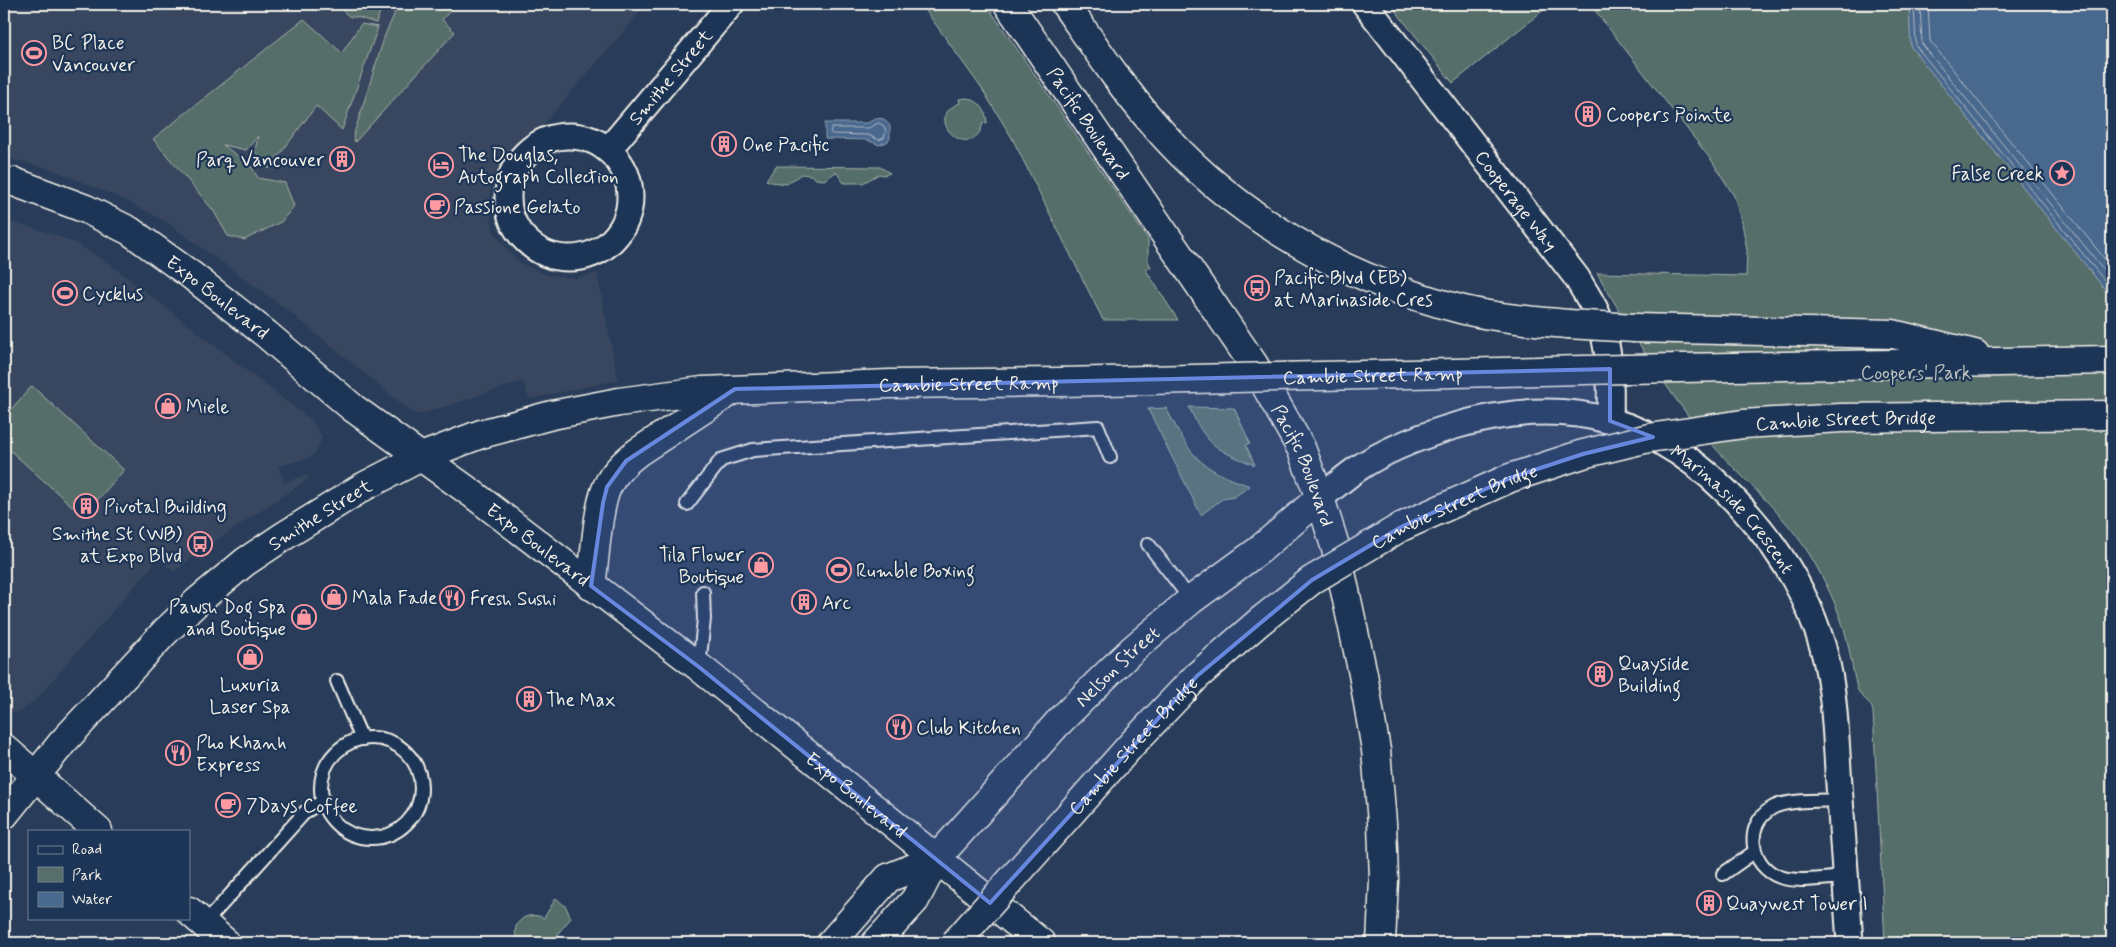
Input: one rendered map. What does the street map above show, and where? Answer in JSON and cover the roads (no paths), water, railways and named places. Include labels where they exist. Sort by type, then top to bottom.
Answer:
[{"type":"main road","name":"Pacific Boulevard","points":[[1008,4],[1254,364],[1301,448],[1320,498],[1342,576],[1363,674],[1376,750],[1382,823],[1384,880],[1381,943]]},
{"type":"main road","points":[[1065,4],[1119,82],[1152,123],[1189,161],[1229,196],[1272,227],[1317,254],[1364,277],[1414,296],[1448,306],[1517,320],[1635,328],[1893,334],[2013,363],[2112,360]]},
{"type":"main road","name":"Expo Boulevard","points":[[14,182],[86,209],[130,231],[191,275],[266,334],[353,408],[474,495],[699,667],[1040,943]]},
{"type":"main road","name":"Cambie Street Ramp","points":[[735,388],[1627,369],[2013,363]]},
{"type":"main road","points":[[591,586],[603,502],[607,487],[616,472],[638,452],[735,388]]},
{"type":"main road","name":"Smithe Street","points":[[4,814],[62,743],[158,639],[198,601],[245,562],[363,487],[421,457],[481,434],[552,415],[619,402],[735,388]]},
{"type":"main road","name":"Cambie Street Bridge","points":[[955,943],[1133,743],[1197,676],[1259,622],[1312,580],[1401,527],[1510,478],[1583,454],[1650,438],[1743,424],[1841,418],[2112,415]]},
{"type":"main road","name":"Nelson Street","points":[[876,943],[915,900],[936,859],[1083,697],[1132,650],[1191,600],[1258,551],[1320,498]]},
{"type":"main road","points":[[4,748],[97,830]]},
{"type":"main road","name":"Nelson Street","points":[[831,943],[888,878],[936,859]]},
{"type":"main road","points":[[196,917],[226,943]]},
{"type":"street","name":"Smithe Street","points":[[608,150],[731,4]]},
{"type":"street","name":"Cooperage Way","points":[[1365,4],[1577,278],[1598,316],[1606,344],[1611,374],[1610,421]]},
{"type":"street","points":[[570,136],[591,140],[608,150],[621,165],[629,183],[630,203],[625,222],[615,238],[599,251],[581,258],[561,258],[542,253],[526,241],[514,226],[508,205],[509,184],[517,164],[531,149],[549,139],[570,136]]},
{"type":"street","name":"Marinaside Crescent","points":[[1320,498],[1357,469],[1419,438],[1465,423],[1511,413],[1538,411],[1565,412],[1610,421],[1660,440],[1685,455],[1716,481],[1755,522],[1787,565],[1799,585],[1809,608],[1825,653],[1833,694],[1850,943]]},
{"type":"lane","points":[[687,504],[721,460],[753,450],[1098,427],[1110,457]]},
{"type":"lane","points":[[1148,544],[1191,600]]},
{"type":"lane","points":[[699,667],[704,619],[703,592]]},
{"type":"lane","points":[[337,681],[362,739]]},
{"type":"lane","points":[[377,738],[391,742],[404,750],[414,762],[420,776],[422,791],[418,806],[410,820],[399,830],[385,837],[369,839],[339,828],[329,816],[323,801],[321,785],[329,762],[346,745],[362,739],[377,738]]},
{"type":"lane","points":[[1840,800],[1789,803],[1773,807],[1762,815],[1756,826],[1753,839],[1754,852],[1760,864],[1770,873],[1782,878],[1846,877]]},
{"type":"lane","points":[[196,917],[305,812],[323,801]]},
{"type":"lane","points":[[1722,874],[1754,852]]},
{"type":"water","name":"False Creek","points":[[1909,4],[2112,4],[2112,298],[1911,47]]},
{"type":"water","points":[[875,118],[884,119],[890,126],[890,139],[887,142],[879,145],[867,140],[825,139],[825,123],[868,123]]},
{"type":"place","name":"BC Place Vancouver","points":[[34,53]]},
{"type":"place","name":"Coopers Pointe","points":[[1588,114]]},
{"type":"place","name":"One Pacific","points":[[724,144]]},
{"type":"place","name":"Parq Vancouver","points":[[342,159]]},
{"type":"place","name":"The Douglas, Autograph Collection","points":[[441,165]]},
{"type":"place","name":"False Creek","points":[[2062,173]]},
{"type":"place","name":"Passione Gelato","points":[[437,206]]},
{"type":"place","name":"Pacific Blvd (EB) at Marinaside Cres","points":[[1257,288]]},
{"type":"place","name":"Cycklus","points":[[65,293]]},
{"type":"place","name":"Miele","points":[[168,406]]},
{"type":"place","name":"Pivotal Building","points":[[86,506]]},
{"type":"place","name":"Smithe St (WB) at Expo Blvd","points":[[200,544]]},
{"type":"place","name":"Tila Flower Boutique","points":[[761,565]]},
{"type":"place","name":"Rumble Boxing","points":[[839,570]]},
{"type":"place","name":"Mala Fade","points":[[334,597]]},
{"type":"place","name":"Fresh Sushi","points":[[452,598]]},
{"type":"place","name":"Arc","points":[[804,602]]},
{"type":"place","name":"Pawsh Dog Spa and Boutique","points":[[304,617]]},
{"type":"place","name":"Luxuria Laser Spa","points":[[250,657]]},
{"type":"place","name":"Quayside Building","points":[[1600,674]]},
{"type":"place","name":"The Max","points":[[529,699]]},
{"type":"place","name":"Club Kitchen","points":[[899,727]]},
{"type":"place","name":"Pho Khanh Express","points":[[178,753]]},
{"type":"place","name":"7Days Coffee","points":[[228,805]]},
{"type":"place","name":"Quaywest Tower I","points":[[1709,903]]},
{"type":"park label","name":"Coopers' Park","points":[[1916,372]]}]
